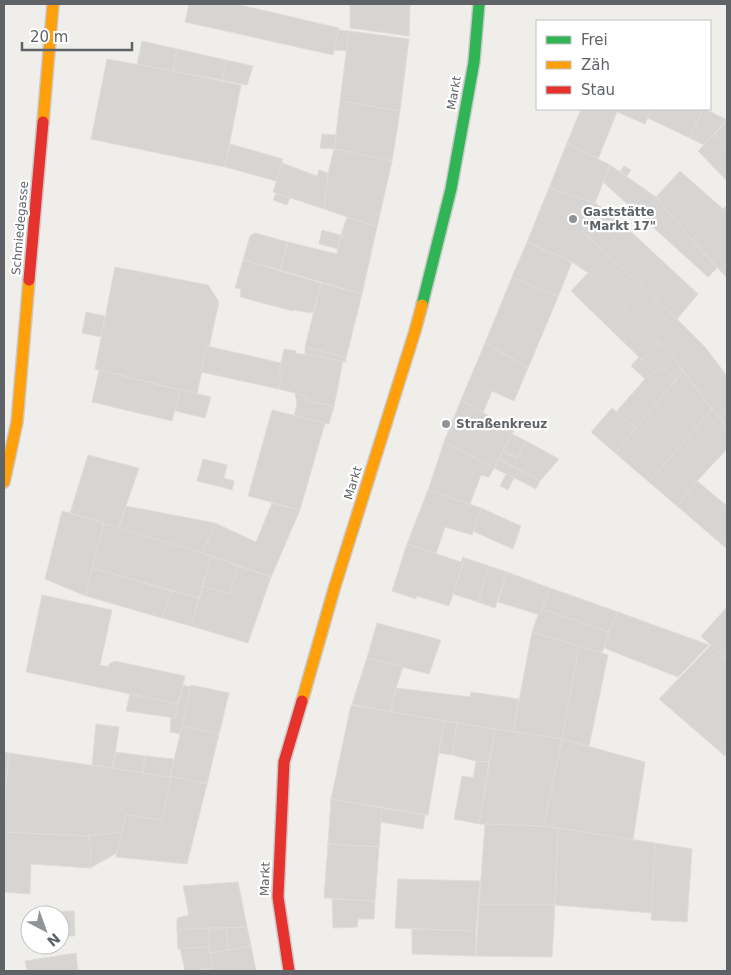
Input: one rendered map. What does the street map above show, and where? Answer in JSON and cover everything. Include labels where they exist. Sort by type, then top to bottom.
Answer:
[{"type":"main road","name":"Schmiedegasse","points":[[4,482],[17,422],[53,4]]},
{"type":"main road","name":"Markt","points":[[288,971],[278,897],[284,762],[334,589],[415,330],[449,199],[474,62],[479,4]]},
{"type":"building","points":[[189,4],[236,4],[339,28],[333,55],[185,22]]},
{"type":"building","points":[[350,4],[410,4],[409,36],[350,28]]},
{"type":"building","points":[[339,30],[349,31],[347,51],[334,50]]},
{"type":"building","points":[[349,31],[409,39],[400,111],[340,101]]},
{"type":"building","points":[[142,41],[177,49],[173,71],[137,64]]},
{"type":"building","points":[[177,49],[226,60],[222,80],[173,71]]},
{"type":"building","points":[[107,59],[241,85],[225,167],[91,139]]},
{"type":"building","points":[[226,60],[253,66],[247,85],[222,80]]},
{"type":"building","points":[[340,101],[400,111],[392,161],[334,149]]},
{"type":"building","points":[[581,110],[652,110],[645,124],[617,112],[598,159],[567,143]]},
{"type":"building","points":[[652,110],[703,110],[690,138],[648,118]]},
{"type":"building","points":[[703,110],[707,110],[727,120],[704,145],[690,138]]},
{"type":"building","points":[[727,121],[727,147],[715,134]]},
{"type":"building","points":[[322,134],[336,135],[334,149],[320,148]]},
{"type":"building","points":[[715,134],[727,147],[727,181],[698,151]]},
{"type":"building","points":[[567,143],[610,165],[595,203],[549,188]]},
{"type":"building","points":[[230,144],[283,159],[276,181],[225,167]]},
{"type":"building","points":[[334,149],[392,161],[377,227],[324,209],[328,173]]},
{"type":"building","points":[[282,163],[317,176],[319,170],[328,173],[324,209],[273,192]]},
{"type":"building","points":[[610,165],[656,197],[717,268],[708,277],[603,182]]},
{"type":"building","points":[[624,166],[631,170],[627,176],[620,171]]},
{"type":"building","points":[[680,171],[723,209],[692,240],[656,197]]},
{"type":"building","points":[[549,188],[595,203],[583,232],[607,254],[588,273],[572,262],[527,242]]},
{"type":"building","points":[[276,193],[290,198],[287,205],[273,200]]},
{"type":"building","points":[[595,203],[614,216],[698,294],[677,319],[583,232]]},
{"type":"building","points":[[727,205],[727,278],[692,240]]},
{"type":"building","points":[[347,217],[377,227],[362,294],[280,270],[288,242],[337,254],[340,238],[344,236],[341,235]]},
{"type":"building","points":[[322,230],[344,236],[340,238],[338,249],[319,244]]},
{"type":"building","points":[[255,233],[288,242],[280,270],[243,260],[250,236]]},
{"type":"building","points":[[527,242],[572,262],[558,297],[512,277]]},
{"type":"building","points":[[607,254],[705,347],[727,376],[727,413],[720,418],[673,357],[588,273]]},
{"type":"building","points":[[243,260],[321,283],[313,313],[293,311],[240,297],[241,289],[235,288]]},
{"type":"building","points":[[115,267],[208,285],[219,302],[197,394],[95,369]]},
{"type":"building","points":[[588,273],[659,343],[642,360],[571,291]]},
{"type":"building","points":[[512,277],[558,297],[528,368],[485,343]]},
{"type":"building","points":[[321,283],[362,294],[346,358],[305,347]]},
{"type":"building","points":[[86,312],[105,316],[101,337],[82,333]]},
{"type":"building","points":[[485,343],[528,368],[514,401],[492,391],[483,413],[461,400]]},
{"type":"building","points":[[659,343],[673,357],[683,371],[676,379],[663,366],[655,373],[642,360]]},
{"type":"building","points":[[207,346],[281,363],[279,373],[283,373],[279,389],[201,372]]},
{"type":"building","points":[[305,347],[346,358],[346,362],[305,355]]},
{"type":"building","points":[[284,349],[296,351],[295,353],[343,361],[334,406],[307,401],[308,398],[279,389],[283,373],[279,373]]},
{"type":"building","points":[[639,357],[655,373],[663,366],[676,379],[636,428],[616,412],[645,379],[631,366]]},
{"type":"building","points":[[99,370],[180,390],[172,421],[92,402]]},
{"type":"building","points":[[683,371],[712,409],[649,482],[615,453]]},
{"type":"building","points":[[180,390],[211,397],[205,418],[175,411]]},
{"type":"building","points":[[295,393],[308,398],[307,401],[334,406],[329,424],[294,416],[297,404]]},
{"type":"building","points":[[461,400],[514,430],[494,468],[444,442]]},
{"type":"building","points":[[612,408],[636,428],[615,453],[591,432]]},
{"type":"building","points":[[712,409],[727,427],[727,449],[677,506],[649,482]]},
{"type":"building","points":[[272,410],[325,423],[300,510],[248,496]]},
{"type":"building","points":[[727,413],[727,427],[720,418]]},
{"type":"building","points":[[512,434],[526,441],[517,458],[503,451]]},
{"type":"building","points":[[526,441],[559,459],[540,481],[499,459],[503,451],[517,458]]},
{"type":"building","points":[[444,442],[494,468],[489,477],[481,475],[470,504],[428,490]]},
{"type":"building","points":[[88,455],[139,468],[118,529],[70,513]]},
{"type":"building","points":[[203,459],[227,465],[222,487],[197,481]]},
{"type":"building","points":[[499,459],[540,481],[536,489],[494,468]]},
{"type":"building","points":[[506,474],[514,478],[508,490],[500,486]]},
{"type":"building","points":[[223,478],[234,481],[232,490],[222,487]]},
{"type":"building","points":[[697,481],[727,506],[727,549],[677,506]]},
{"type":"building","points":[[428,490],[481,508],[472,535],[445,527],[436,554],[407,544]]},
{"type":"building","points":[[272,503],[300,510],[271,577],[203,553],[215,523],[256,542]]},
{"type":"building","points":[[126,506],[215,523],[203,553],[118,529]]},
{"type":"building","points":[[481,508],[521,526],[513,549],[473,531]]},
{"type":"building","points":[[62,511],[104,523],[86,596],[45,579]]},
{"type":"building","points":[[104,524],[211,556],[199,598],[92,568]]},
{"type":"building","points":[[407,544],[461,562],[463,557],[465,558],[449,606],[417,596],[416,599],[392,591]]},
{"type":"building","points":[[211,556],[239,566],[229,594],[203,586]]},
{"type":"building","points":[[465,558],[489,566],[478,602],[453,594]]},
{"type":"building","points":[[239,566],[271,577],[248,643],[191,626],[203,586],[229,594]]},
{"type":"building","points":[[489,566],[507,572],[495,608],[478,602]]},
{"type":"building","points":[[92,568],[172,591],[162,618],[86,596]]},
{"type":"building","points":[[507,572],[550,588],[540,615],[498,602]]},
{"type":"building","points":[[550,588],[618,612],[609,632],[542,609]]},
{"type":"building","points":[[172,591],[199,598],[191,626],[162,618]]},
{"type":"building","points":[[42,595],[112,610],[100,665],[109,667],[109,664],[115,661],[185,676],[178,704],[26,672]]},
{"type":"building","points":[[727,607],[727,655],[725,658],[701,636]]},
{"type":"building","points":[[542,609],[609,632],[602,653],[532,632]]},
{"type":"building","points":[[618,612],[709,645],[678,677],[604,648]]},
{"type":"building","points":[[377,623],[441,640],[429,674],[367,658]]},
{"type":"building","points":[[532,632],[579,646],[562,739],[513,732]]},
{"type":"building","points":[[711,645],[727,660],[727,753],[725,756],[659,699]]},
{"type":"building","points":[[579,646],[608,655],[589,746],[562,739]]},
{"type":"building","points":[[367,658],[403,667],[391,712],[352,704]]},
{"type":"building","points":[[183,685],[191,687],[180,734],[170,732],[171,717],[175,718]]},
{"type":"building","points":[[191,685],[229,693],[219,734],[182,726]]},
{"type":"building","points":[[396,688],[470,697],[471,692],[519,699],[513,732],[391,712]]},
{"type":"building","points":[[130,694],[178,704],[175,718],[126,711]]},
{"type":"building","points":[[351,705],[444,721],[428,815],[331,799]]},
{"type":"building","points":[[444,721],[457,723],[452,755],[439,753]]},
{"type":"building","points":[[457,723],[495,729],[489,762],[452,755]]},
{"type":"building","points":[[96,724],[119,727],[113,768],[92,765]]},
{"type":"building","points":[[182,726],[219,734],[207,784],[170,777]]},
{"type":"building","points":[[495,729],[562,739],[544,826],[479,824]]},
{"type":"building","points":[[562,739],[645,762],[633,840],[544,826]]},
{"type":"building","points":[[4,752],[9,753],[4,807]]},
{"type":"building","points":[[116,752],[145,756],[143,773],[113,768]]},
{"type":"building","points":[[9,753],[171,777],[162,820],[126,815],[122,832],[88,836],[4,832],[4,807]]},
{"type":"building","points":[[145,756],[174,759],[170,777],[143,773]]},
{"type":"building","points":[[476,761],[489,762],[479,824],[454,819],[462,776],[473,778]]},
{"type":"building","points":[[171,776],[207,784],[187,864],[116,857],[126,815],[162,820]]},
{"type":"building","points":[[331,799],[382,808],[379,847],[328,844]]},
{"type":"building","points":[[382,808],[425,815],[423,829],[381,822]]},
{"type":"building","points":[[485,824],[558,828],[555,905],[479,905]]},
{"type":"building","points":[[558,828],[655,843],[652,913],[555,905]]},
{"type":"building","points":[[4,832],[88,836],[91,848],[90,868],[31,864],[30,894],[4,892]]},
{"type":"building","points":[[122,832],[117,853],[90,868],[91,848],[88,836]]},
{"type":"building","points":[[655,843],[692,849],[687,922],[651,920]]},
{"type":"building","points":[[328,844],[379,847],[375,901],[324,898]]},
{"type":"building","points":[[398,879],[480,881],[476,931],[395,928]]},
{"type":"building","points":[[238,882],[247,927],[177,930],[177,918],[189,915],[183,886]]},
{"type":"building","points":[[332,899],[375,901],[374,919],[358,919],[357,927],[333,928]]},
{"type":"building","points":[[479,905],[555,905],[552,957],[476,956]]},
{"type":"building","points":[[70,911],[74,911],[75,936],[70,936]]},
{"type":"building","points":[[247,927],[251,946],[228,950],[226,928]]},
{"type":"building","points":[[209,928],[210,947],[178,949],[177,930]]},
{"type":"building","points":[[209,928],[226,928],[228,950],[210,953]]},
{"type":"building","points":[[412,929],[476,931],[476,956],[412,954]]},
{"type":"building","points":[[251,946],[256,971],[201,970],[213,968],[210,953]]},
{"type":"building","points":[[209,947],[213,968],[202,971],[185,971],[180,948]]},
{"type":"building","points":[[76,953],[78,971],[27,971],[25,961]]},
{"type":"traffic: fast","points":[[422,305],[451,189],[474,62],[479,4]]},
{"type":"traffic: slow","points":[[43,122],[53,4]]},
{"type":"traffic: slow","points":[[4,482],[17,422],[29,280]]},
{"type":"traffic: slow","points":[[302,701],[334,589],[422,305]]},
{"type":"traffic: jam","points":[[29,280],[43,122]]},
{"type":"traffic: jam","points":[[289,971],[278,897],[284,762],[302,701]]},
{"type":"place","name":"Gaststätte \"Markt 17\"","points":[[573,219]]},
{"type":"place","name":"Straßenkreuz","points":[[446,424]]}]
